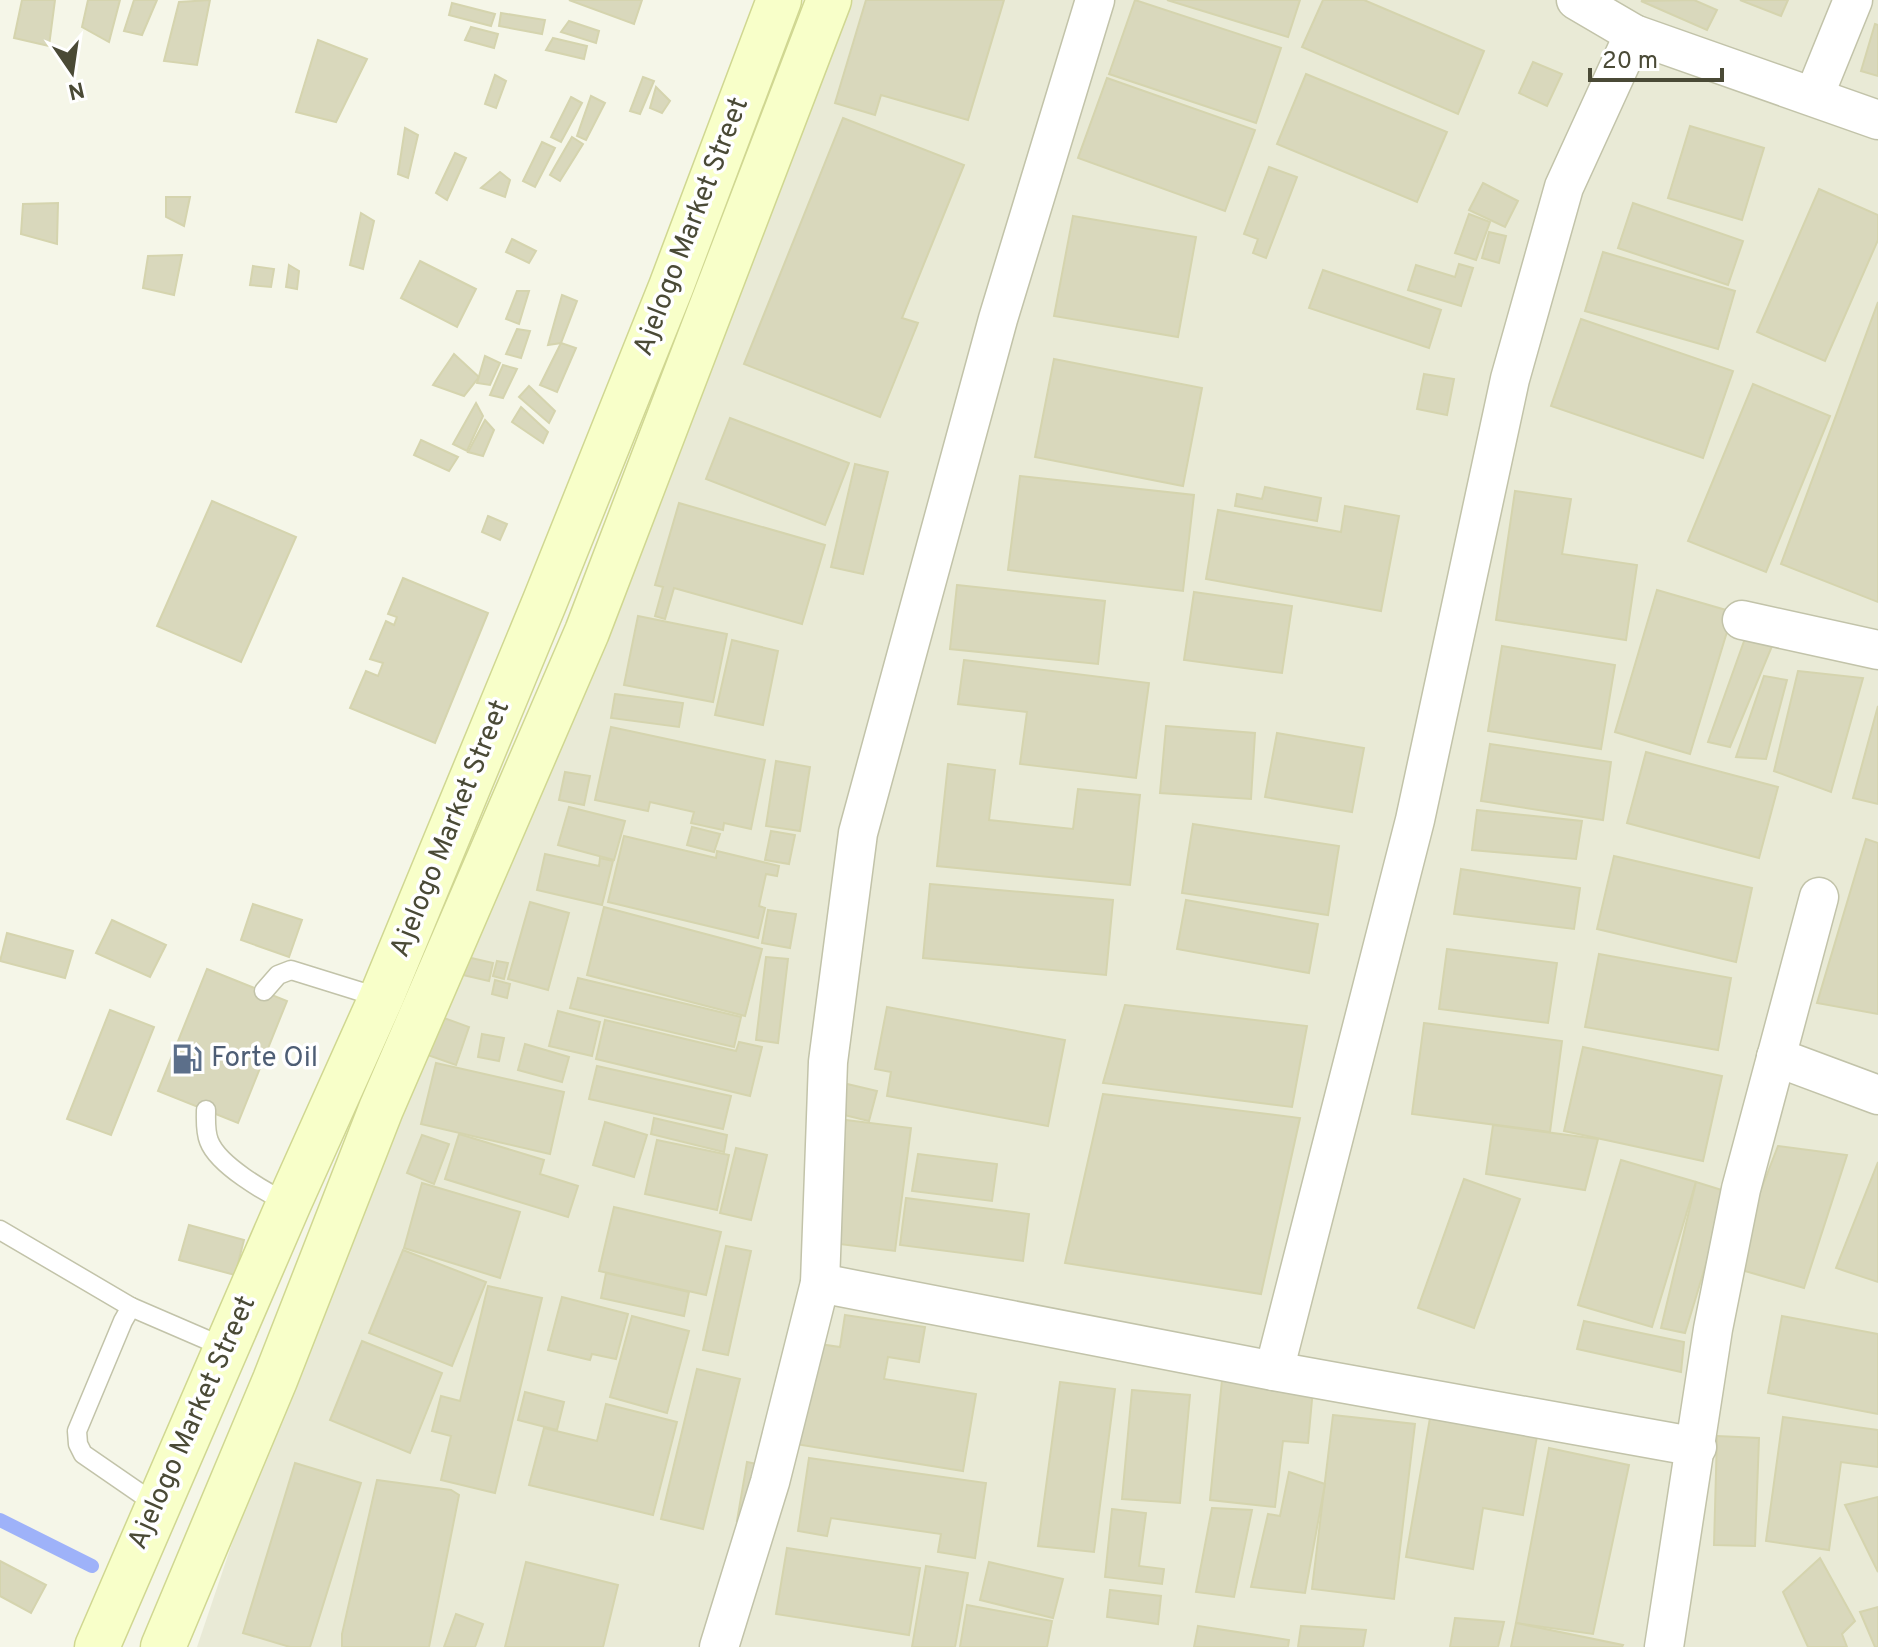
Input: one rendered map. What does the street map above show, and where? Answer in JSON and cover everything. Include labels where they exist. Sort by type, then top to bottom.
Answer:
[{"type":"street","name":"Ajelogo Market Street","points":[[97,1647],[381,998],[642,358],[779,0]]},
{"type":"street","name":"Ajelogo Market Street","points":[[163,1647],[275,1380],[381,1109],[587,632],[829,0]]},
{"type":"street","points":[[719,1647],[770,1482],[820,1283],[828,1062],[858,833],[998,319],[1095,0]]},
{"type":"street","points":[[1576,0],[1634,34],[1878,120]]},
{"type":"street","points":[[1814,96],[1853,0]]},
{"type":"street","points":[[1274,1371],[1415,820],[1510,379],[1564,187],[1634,34]]},
{"type":"street","points":[[1742,620],[1878,650]]},
{"type":"street","points":[[1664,1647],[1713,1329],[1741,1189],[1819,897]]},
{"type":"street","points":[[1776,1057],[1878,1095]]},
{"type":"street","points":[[820,1283],[1274,1371],[1697,1447]]},
{"type":"lane","points":[[264,991],[278,975],[291,970],[381,998]]},
{"type":"lane","points":[[206,1110],[210,1144],[219,1156],[265,1193],[289,1203]]},
{"type":"lane","points":[[0,1230],[131,1307],[226,1348]]},
{"type":"lane","points":[[131,1307],[77,1431],[78,1444],[83,1454],[157,1505]]},
{"type":"shaded area","points":[[845,0],[1878,0],[1878,1647],[197,1647],[338,1230]]},
{"type":"building","points":[[22,0],[55,0],[49,46],[14,38]]},
{"type":"building","points":[[88,0],[120,0],[109,42],[82,27]]},
{"type":"building","points":[[134,0],[157,0],[142,35],[124,31]]},
{"type":"building","points":[[210,0],[197,65],[164,61],[179,2]]},
{"type":"building","points":[[569,0],[642,0],[634,24]]},
{"type":"building","points":[[866,0],[1004,0],[968,120],[881,95],[875,115],[835,103]]},
{"type":"building","points":[[1135,0],[1281,48],[1256,123],[1109,74]]},
{"type":"building","points":[[1167,0],[1300,0],[1288,37]]},
{"type":"building","points":[[1323,0],[1364,0],[1484,51],[1458,114],[1302,47]]},
{"type":"building","points":[[1694,0],[1717,10],[1707,30],[1641,1]]},
{"type":"building","points":[[1740,0],[1788,0],[1781,16]]},
{"type":"building","points":[[452,3],[495,14],[491,26],[449,15]]},
{"type":"building","points":[[501,13],[545,20],[542,34],[499,26]]},
{"type":"building","points":[[569,21],[599,31],[596,43],[561,32]]},
{"type":"building","points":[[1875,24],[1878,25],[1878,76],[1861,71]]},
{"type":"building","points":[[471,27],[498,34],[494,48],[465,40]]},
{"type":"building","points":[[553,38],[587,46],[584,59],[546,50]]},
{"type":"building","points":[[318,40],[367,59],[336,122],[296,112]]},
{"type":"building","points":[[1533,62],[1562,74],[1547,106],[1519,93]]},
{"type":"building","points":[[1306,74],[1447,132],[1417,202],[1277,144]]},
{"type":"building","points":[[495,75],[506,81],[496,108],[485,104]]},
{"type":"building","points":[[643,77],[654,81],[640,114],[630,111]]},
{"type":"building","points":[[1107,78],[1255,130],[1225,211],[1078,158]]},
{"type":"building","points":[[656,87],[670,101],[662,113],[650,108]]},
{"type":"building","points":[[591,96],[605,103],[586,140],[577,136]]},
{"type":"building","points":[[571,97],[582,103],[561,142],[551,137]]},
{"type":"building","points":[[843,118],[964,165],[902,318],[918,323],[880,417],[744,364]]},
{"type":"building","points":[[1690,126],[1764,148],[1742,220],[1668,198]]},
{"type":"building","points":[[405,128],[418,135],[408,178],[398,174]]},
{"type":"building","points":[[572,137],[583,144],[560,181],[550,175]]},
{"type":"building","points":[[542,142],[555,148],[535,187],[523,181]]},
{"type":"building","points":[[455,153],[466,158],[447,200],[436,193]]},
{"type":"building","points":[[1269,167],[1297,177],[1266,258],[1253,253],[1258,239],[1244,234]]},
{"type":"building","points":[[500,172],[510,180],[505,197],[481,188]]},
{"type":"building","points":[[1483,183],[1518,201],[1505,227],[1469,210]]},
{"type":"building","points":[[1819,189],[1878,215],[1878,240],[1825,361],[1757,332]]},
{"type":"building","points":[[166,197],[190,197],[184,226],[166,217]]},
{"type":"building","points":[[58,203],[57,244],[21,234],[23,204]]},
{"type":"building","points":[[1633,203],[1743,241],[1728,285],[1618,248]]},
{"type":"building","points":[[361,213],[374,221],[363,269],[350,265]]},
{"type":"building","points":[[1469,214],[1490,222],[1476,260],[1455,253]]},
{"type":"building","points":[[1073,216],[1196,237],[1178,337],[1054,316]]},
{"type":"building","points":[[1489,232],[1506,236],[1499,263],[1482,258]]},
{"type":"building","points":[[512,239],[536,251],[529,263],[506,252]]},
{"type":"building","points":[[1603,252],[1735,291],[1718,349],[1585,311]]},
{"type":"building","points":[[182,255],[174,295],[143,288],[148,256]]},
{"type":"building","points":[[420,261],[476,289],[457,327],[401,298]]},
{"type":"building","points":[[1459,264],[1473,268],[1461,306],[1408,290],[1416,265],[1455,277]]},
{"type":"building","points":[[289,265],[299,271],[297,289],[286,287]]},
{"type":"building","points":[[253,266],[274,269],[271,287],[250,285]]},
{"type":"building","points":[[1323,270],[1441,310],[1429,348],[1309,308]]},
{"type":"building","points":[[517,291],[529,291],[519,324],[506,319]]},
{"type":"building","points":[[562,295],[577,301],[561,343],[548,345]]},
{"type":"building","points":[[1878,302],[1878,602],[1781,564]]},
{"type":"building","points":[[1581,319],[1733,371],[1703,458],[1551,406]]},
{"type":"building","points":[[517,329],[530,331],[521,358],[506,354]]},
{"type":"building","points":[[561,343],[576,348],[557,392],[540,385]]},
{"type":"building","points":[[454,354],[479,377],[464,396],[433,385]]},
{"type":"building","points":[[485,356],[500,363],[490,385],[477,383]]},
{"type":"building","points":[[1054,359],[1202,388],[1183,486],[1035,457]]},
{"type":"building","points":[[503,365],[517,369],[503,398],[490,395]]},
{"type":"building","points":[[1424,374],[1454,379],[1447,415],[1417,409]]},
{"type":"building","points":[[1753,384],[1830,416],[1766,572],[1688,541]]},
{"type":"building","points":[[529,386],[555,411],[549,423],[519,397]]},
{"type":"building","points":[[476,403],[483,416],[467,451],[453,444]]},
{"type":"building","points":[[521,407],[548,432],[543,443],[512,422]]},
{"type":"building","points":[[730,418],[849,463],[825,525],[706,479]]},
{"type":"building","points":[[485,420],[494,430],[483,456],[468,452]]},
{"type":"building","points":[[421,440],[458,457],[449,471],[414,455]]},
{"type":"building","points":[[855,464],[888,472],[863,574],[831,567]]},
{"type":"building","points":[[1020,476],[1194,495],[1183,591],[1008,570]]},
{"type":"building","points":[[1265,487],[1321,498],[1317,521],[1235,506],[1237,494],[1262,499]]},
{"type":"building","points":[[1515,491],[1571,499],[1562,554],[1637,565],[1626,640],[1496,620]]},
{"type":"building","points":[[212,501],[296,537],[241,662],[157,626]]},
{"type":"building","points":[[679,503],[825,545],[802,624],[674,588],[665,619],[655,616],[663,587],[655,585]]},
{"type":"building","points":[[1345,506],[1399,516],[1381,611],[1206,579],[1218,510],[1341,532]]},
{"type":"building","points":[[488,516],[507,524],[500,540],[482,532]]},
{"type":"building","points":[[403,578],[488,613],[435,743],[350,708],[366,671],[378,676],[383,663],[370,659],[386,621],[394,625],[397,617],[388,614]]},
{"type":"building","points":[[957,585],[1105,601],[1098,664],[950,649]]},
{"type":"building","points":[[1657,590],[1733,612],[1690,754],[1615,732]]},
{"type":"building","points":[[1194,592],[1292,606],[1282,673],[1184,660]]},
{"type":"building","points":[[638,616],[727,634],[713,702],[624,685]]},
{"type":"building","points":[[1753,616],[1780,627],[1730,747],[1708,742]]},
{"type":"building","points":[[732,640],[778,651],[763,725],[715,715]]},
{"type":"building","points":[[1502,646],[1615,665],[1601,749],[1488,731]]},
{"type":"building","points":[[964,660],[1149,683],[1136,778],[1020,764],[1027,712],[958,704]]},
{"type":"building","points":[[1798,671],[1863,678],[1831,792],[1774,771]]},
{"type":"building","points":[[1764,676],[1787,680],[1766,759],[1736,757]]},
{"type":"building","points":[[615,694],[683,703],[679,727],[611,718]]},
{"type":"building","points":[[1878,706],[1878,804],[1853,798]]},
{"type":"building","points":[[1166,726],[1255,733],[1251,799],[1160,793]]},
{"type":"building","points":[[611,727],[765,760],[751,829],[724,823],[723,830],[691,823],[694,812],[650,802],[648,811],[595,800]]},
{"type":"building","points":[[1277,733],[1364,748],[1352,812],[1265,797]]},
{"type":"building","points":[[1490,744],[1611,762],[1603,820],[1481,801]]},
{"type":"building","points":[[1646,752],[1778,787],[1759,858],[1627,823]]},
{"type":"building","points":[[776,761],[810,767],[800,831],[766,826]]},
{"type":"building","points":[[948,764],[995,770],[989,820],[1073,829],[1078,789],[1140,795],[1130,885],[937,866]]},
{"type":"building","points":[[565,772],[590,776],[584,805],[559,800]]},
{"type":"building","points":[[569,807],[625,821],[614,860],[558,845]]},
{"type":"building","points":[[1477,810],[1582,821],[1576,859],[1472,850]]},
{"type":"building","points":[[1193,824],[1339,846],[1328,915],[1182,893]]},
{"type":"building","points":[[692,827],[720,834],[714,852],[687,845]]},
{"type":"building","points":[[771,831],[795,835],[789,864],[765,860]]},
{"type":"building","points":[[624,836],[716,858],[717,851],[779,866],[777,876],[766,874],[759,906],[765,908],[758,938],[608,902]]},
{"type":"building","points":[[1866,839],[1878,843],[1878,1014],[1817,1003]]},
{"type":"building","points":[[545,854],[599,866],[600,858],[613,861],[602,905],[537,890]]},
{"type":"building","points":[[1614,856],[1752,888],[1736,962],[1597,929]]},
{"type":"building","points":[[1461,869],[1580,888],[1574,929],[1454,914]]},
{"type":"building","points":[[930,884],[1113,900],[1106,975],[923,958]]},
{"type":"building","points":[[1186,900],[1318,924],[1309,973],[1177,949]]},
{"type":"building","points":[[530,902],[569,913],[548,990],[508,979]]},
{"type":"building","points":[[253,904],[302,920],[289,957],[241,940]]},
{"type":"building","points":[[604,907],[762,949],[745,1016],[587,975]]},
{"type":"building","points":[[768,910],[796,914],[790,948],[762,943]]},
{"type":"building","points":[[112,920],[166,945],[150,977],[96,953]]},
{"type":"building","points":[[7,933],[73,951],[65,978],[0,961]]},
{"type":"building","points":[[1447,949],[1557,963],[1548,1023],[1439,1009]]},
{"type":"building","points":[[1599,954],[1731,978],[1718,1050],[1585,1027]]},
{"type":"building","points":[[467,957],[493,963],[489,981],[463,975]]},
{"type":"building","points":[[766,957],[788,959],[778,1043],[756,1040]]},
{"type":"building","points":[[497,961],[508,963],[504,979],[493,976]]},
{"type":"building","points":[[207,969],[287,1001],[238,1123],[158,1091]]},
{"type":"building","points":[[578,978],[741,1017],[734,1047],[570,1008]]},
{"type":"building","points":[[495,980],[510,984],[507,998],[492,994]]},
{"type":"building","points":[[1125,1005],[1307,1026],[1292,1107],[1103,1083]]},
{"type":"building","points":[[887,1007],[1065,1040],[1048,1126],[887,1096],[891,1072],[875,1069]]},
{"type":"building","points":[[110,1010],[154,1027],[111,1135],[67,1119]]},
{"type":"building","points":[[558,1011],[600,1022],[592,1056],[549,1046]]},
{"type":"building","points":[[433,1014],[469,1027],[456,1065],[419,1052]]},
{"type":"building","points":[[605,1020],[736,1051],[739,1042],[762,1047],[750,1096],[596,1059]]},
{"type":"building","points":[[1424,1023],[1562,1041],[1550,1132],[1412,1114]]},
{"type":"building","points":[[482,1034],[504,1038],[499,1061],[478,1057]]},
{"type":"building","points":[[525,1044],[569,1057],[562,1082],[518,1070]]},
{"type":"building","points":[[1583,1047],[1722,1076],[1703,1161],[1564,1131]]},
{"type":"building","points":[[436,1063],[564,1092],[550,1154],[421,1124]]},
{"type":"building","points":[[597,1066],[731,1096],[723,1129],[589,1099]]},
{"type":"building","points":[[843,1083],[877,1091],[869,1121],[836,1113]]},
{"type":"building","points":[[1103,1094],[1300,1118],[1261,1294],[1065,1263]]},
{"type":"building","points":[[654,1118],[727,1135],[724,1152],[651,1134]]},
{"type":"building","points":[[846,1120],[911,1128],[895,1251],[831,1243]]},
{"type":"building","points":[[605,1122],[647,1135],[634,1177],[593,1165]]},
{"type":"building","points":[[1493,1125],[1598,1139],[1585,1190],[1486,1174]]},
{"type":"building","points":[[459,1134],[544,1160],[540,1174],[578,1186],[568,1217],[445,1179]]},
{"type":"building","points":[[422,1135],[449,1144],[434,1184],[407,1173]]},
{"type":"building","points":[[657,1140],[729,1155],[717,1210],[645,1194]]},
{"type":"building","points":[[1778,1146],[1847,1155],[1804,1288],[1731,1267]]},
{"type":"building","points":[[736,1148],[767,1155],[751,1220],[720,1213]]},
{"type":"building","points":[[918,1154],[997,1164],[992,1201],[912,1191]]},
{"type":"building","points":[[1621,1160],[1696,1182],[1652,1327],[1578,1305]]},
{"type":"building","points":[[1878,1162],[1878,1282],[1836,1268]]},
{"type":"building","points":[[1464,1179],[1520,1199],[1474,1328],[1418,1308]]},
{"type":"building","points":[[1696,1182],[1728,1192],[1685,1333],[1661,1328]]},
{"type":"building","points":[[422,1183],[520,1212],[500,1278],[404,1248]]},
{"type":"building","points":[[906,1198],[1029,1214],[1023,1261],[900,1245]]},
{"type":"building","points":[[614,1207],[721,1232],[706,1295],[599,1271]]},
{"type":"building","points":[[189,1225],[244,1240],[235,1275],[179,1260]]},
{"type":"building","points":[[726,1246],[751,1251],[728,1355],[703,1350]]},
{"type":"building","points":[[403,1250],[486,1282],[452,1366],[369,1333]]},
{"type":"building","points":[[606,1273],[689,1292],[684,1316],[601,1298]]},
{"type":"building","points":[[488,1286],[542,1298],[495,1493],[441,1480],[451,1436],[432,1431],[441,1396],[460,1401]]},
{"type":"building","points":[[562,1297],[628,1314],[616,1359],[592,1354],[590,1360],[548,1350]]},
{"type":"building","points":[[845,1315],[925,1327],[919,1362],[888,1357],[884,1379],[976,1394],[963,1471],[783,1442],[799,1341],[840,1347]]},
{"type":"building","points":[[632,1316],[689,1331],[667,1413],[610,1397]]},
{"type":"building","points":[[1782,1316],[1878,1334],[1878,1414],[1768,1393]]},
{"type":"building","points":[[1584,1321],[1684,1342],[1681,1372],[1577,1349]]},
{"type":"building","points":[[362,1341],[442,1373],[410,1453],[330,1420]]},
{"type":"building","points":[[697,1369],[740,1379],[703,1529],[661,1519]]},
{"type":"building","points":[[1222,1380],[1313,1389],[1308,1443],[1283,1441],[1275,1507],[1210,1500]]},
{"type":"building","points":[[1060,1382],[1115,1389],[1094,1552],[1038,1546]]},
{"type":"building","points":[[1132,1390],[1190,1395],[1180,1503],[1122,1499]]},
{"type":"building","points":[[525,1392],[564,1402],[557,1430],[518,1420]]},
{"type":"building","points":[[606,1404],[677,1422],[653,1515],[529,1485],[544,1428],[597,1441]]},
{"type":"building","points":[[1333,1415],[1415,1424],[1394,1599],[1312,1589]]},
{"type":"building","points":[[1783,1417],[1878,1430],[1878,1467],[1841,1462],[1829,1550],[1766,1541]]},
{"type":"building","points":[[1430,1418],[1537,1436],[1523,1515],[1483,1508],[1473,1569],[1406,1557]]},
{"type":"building","points":[[1717,1436],[1759,1438],[1755,1546],[1714,1545]]},
{"type":"building","points":[[1549,1448],[1629,1465],[1593,1634],[1516,1623]]},
{"type":"building","points":[[809,1458],[986,1483],[975,1558],[938,1552],[941,1534],[831,1518],[827,1536],[798,1531]]},
{"type":"building","points":[[747,1462],[771,1467],[762,1525],[737,1521]]},
{"type":"building","points":[[295,1463],[361,1483],[310,1647],[290,1647],[243,1633]]},
{"type":"building","points":[[1289,1472],[1325,1484],[1305,1593],[1251,1587],[1268,1514],[1280,1516]]},
{"type":"building","points":[[377,1480],[451,1490],[459,1495],[429,1647],[342,1647],[342,1634]]},
{"type":"building","points":[[1878,1497],[1878,1572],[1845,1505]]},
{"type":"building","points":[[1212,1508],[1252,1510],[1234,1597],[1196,1592]]},
{"type":"building","points":[[1112,1509],[1146,1513],[1139,1566],[1164,1569],[1162,1584],[1105,1577]]},
{"type":"building","points":[[787,1548],[920,1568],[909,1635],[776,1614]]},
{"type":"building","points":[[1820,1558],[1855,1621],[1842,1634],[1847,1647],[1808,1647],[1783,1592]]},
{"type":"building","points":[[0,1561],[46,1585],[31,1613],[0,1596]]},
{"type":"building","points":[[526,1562],[618,1585],[603,1647],[505,1647]]},
{"type":"building","points":[[989,1562],[1063,1579],[1053,1618],[980,1600]]},
{"type":"building","points":[[926,1566],[968,1573],[955,1647],[912,1647]]},
{"type":"building","points":[[1110,1590],[1161,1596],[1158,1624],[1107,1617]]},
{"type":"building","points":[[967,1605],[1052,1621],[1047,1647],[960,1647]]},
{"type":"building","points":[[1878,1607],[1878,1647],[1875,1647],[1860,1612]]},
{"type":"building","points":[[456,1614],[483,1624],[475,1647],[444,1647]]},
{"type":"building","points":[[1455,1618],[1504,1622],[1498,1647],[1450,1647]]},
{"type":"building","points":[[1516,1623],[1623,1645],[1511,1647]]},
{"type":"building","points":[[1198,1626],[1289,1640],[1288,1647],[1194,1647]]},
{"type":"building","points":[[1301,1626],[1366,1630],[1363,1647],[1298,1647]]},
{"type":"waterway","points":[[0,1520],[92,1566]]},
{"type":"place","name":"Forte Oil","points":[[187,1059]]}]
